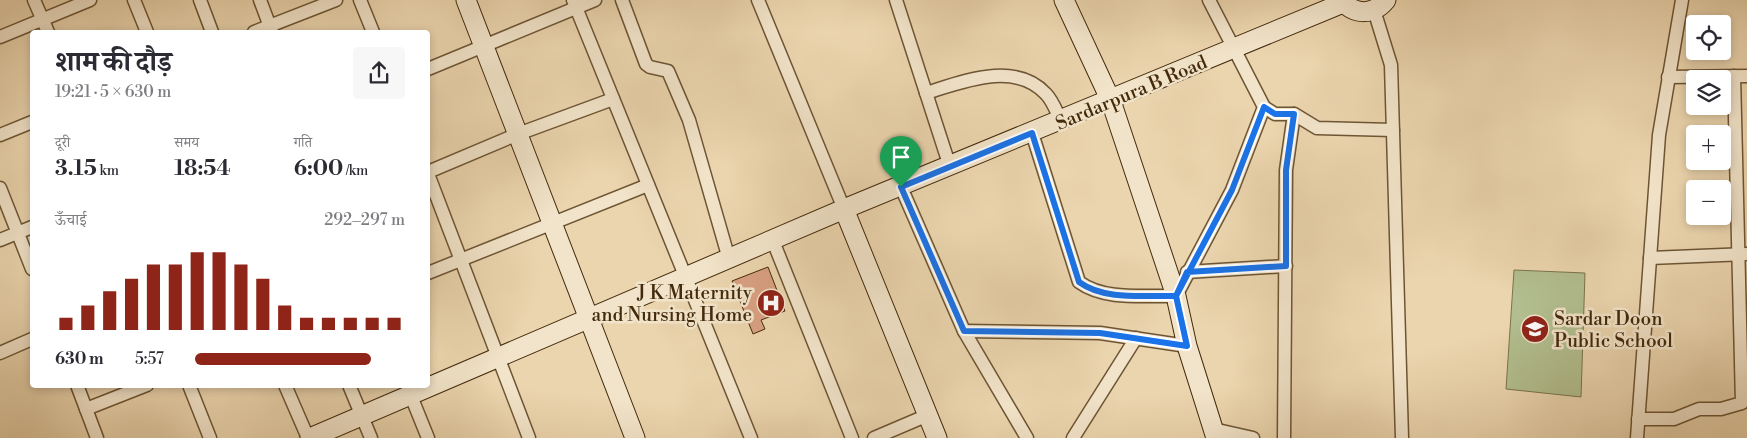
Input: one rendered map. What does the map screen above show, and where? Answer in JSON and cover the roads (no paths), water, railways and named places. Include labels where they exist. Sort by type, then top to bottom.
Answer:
[{"type":"street","points":[[34,0],[47,30]]},
{"type":"street","points":[[0,37],[90,0]]},
{"type":"street","points":[[134,0],[146,30]]},
{"type":"street","points":[[200,0],[211,30]]},
{"type":"street","points":[[260,0],[271,29],[336,0]]},
{"type":"street","points":[[360,0],[372,30]]},
{"type":"street","points":[[466,0],[635,438]]},
{"type":"street","points":[[430,69],[484,47],[574,4],[595,0]]},
{"type":"street","points":[[622,0],[646,64],[650,68],[668,71],[682,101],[729,259]]},
{"type":"street","points":[[758,0],[937,438]]},
{"type":"street","points":[[896,0],[950,167]]},
{"type":"street","points":[[1064,0],[1111,101],[1176,296],[1187,346],[1215,433],[1253,438]]},
{"type":"street","points":[[1209,0],[1264,107],[1275,114],[1294,114],[1316,128],[1393,130]]},
{"type":"street","points":[[1636,438],[1659,135],[1682,0]]},
{"type":"street","points":[[1343,1],[1357,11],[1380,5],[1392,65],[1402,438]]},
{"type":"street","name":"Sardarpura B Road","points":[[430,385],[498,358],[844,210],[1111,101],[1343,1]]},
{"type":"street","points":[[574,4],[751,438]]},
{"type":"street","points":[[926,93],[990,76],[1023,80],[1038,87],[1047,95],[1061,121]]},
{"type":"street","points":[[1638,419],[1674,419],[1700,409],[1721,409],[1744,403],[1742,254],[1734,76]]},
{"type":"street","points":[[1668,77],[1747,76]]},
{"type":"street","points":[[430,172],[518,134],[613,99]]},
{"type":"street","points":[[1176,296],[1232,190],[1264,107]]},
{"type":"street","points":[[1284,438],[1286,170],[1294,114]]},
{"type":"street","points":[[0,135],[30,123]]},
{"type":"street","points":[[1032,133],[1079,282],[1095,292],[1176,296]]},
{"type":"street","points":[[430,178],[529,438]]},
{"type":"street","points":[[430,272],[648,185]]},
{"type":"street","points":[[901,187],[964,331],[1027,438]]},
{"type":"street","points":[[0,188],[30,264]]},
{"type":"street","points":[[0,240],[30,228]]},
{"type":"street","points":[[773,241],[852,438]]},
{"type":"street","points":[[1650,258],[1742,254]]},
{"type":"street","points":[[1187,272],[1286,266]]},
{"type":"street","points":[[964,331],[1100,333],[1187,346]]},
{"type":"street","points":[[1073,438],[1136,338]]},
{"type":"street","points":[[0,353],[30,340]]},
{"type":"street","points":[[78,388],[97,438]]},
{"type":"street","points":[[86,409],[140,388]]},
{"type":"street","points":[[190,388],[210,438]]},
{"type":"street","points":[[287,388],[309,438]]},
{"type":"street","points":[[350,388],[371,438]]},
{"type":"street","points":[[414,391],[428,438]]},
{"type":"street","name":"Sardarpura B Road","points":[[309,438],[362,417],[414,391]]},
{"type":"street","points":[[874,438],[928,415]]},
{"type":"place","name":"J K Maternity and Nursing Home","points":[[771,303]]},
{"type":"place","name":"Sardar Doon Public School","points":[[1535,329]]}]
